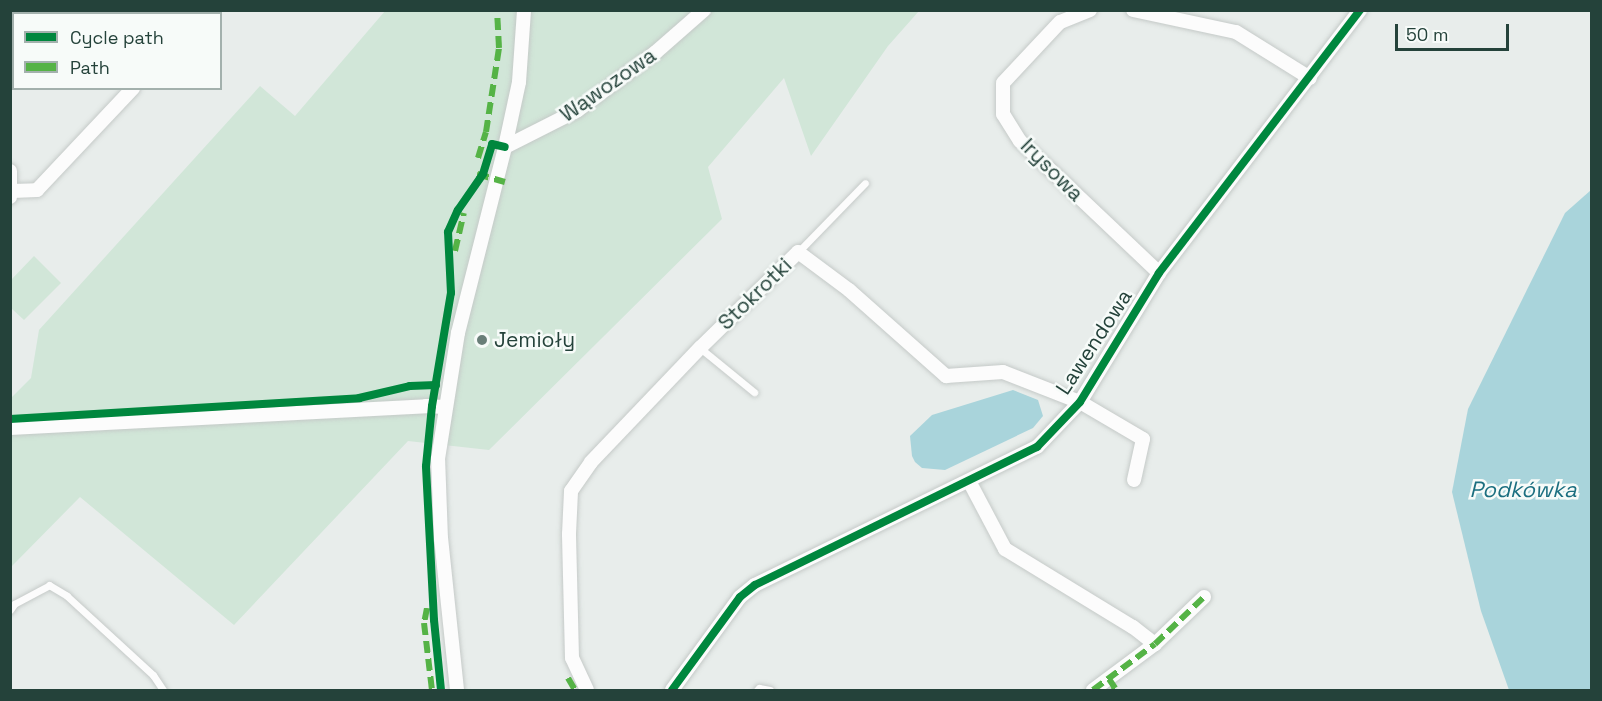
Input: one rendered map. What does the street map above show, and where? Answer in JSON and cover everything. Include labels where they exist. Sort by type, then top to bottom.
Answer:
[{"type":"street","points":[[457,690],[441,539],[438,459],[444,407],[458,333],[506,147],[519,82],[525,10]]},
{"type":"street","name":"Wąwozowa","points":[[506,147],[578,110],[656,52],[704,10]]},
{"type":"street","name":"Irysowa","points":[[1090,10],[1060,22],[1003,83],[1003,114],[1020,141],[1159,273]]},
{"type":"street","points":[[1133,10],[1236,32],[1310,78]]},
{"type":"street","name":"Lawendowa","points":[[672,690],[740,597],[755,585],[1037,447],[1080,402],[1159,273],[1360,10]]},
{"type":"street","points":[[10,171],[11,194],[37,190],[131,90]]},
{"type":"street","name":"Stokrotki","points":[[586,690],[572,658],[569,534],[571,491],[591,462],[700,348],[798,252],[849,290],[946,376],[1003,372],[1080,402],[1143,439],[1134,480]]},
{"type":"street","points":[[10,428],[426,406],[444,407]]},
{"type":"street","points":[[969,481],[1005,549],[1133,627],[1155,644]]},
{"type":"street","points":[[1093,690],[1155,644],[1203,597]]},
{"type":"lane","points":[[798,252],[865,183]]},
{"type":"lane","points":[[700,348],[754,392]]},
{"type":"lane","points":[[10,610],[14,604],[49,585],[68,596],[145,667],[163,690]]},
{"type":"lane","points":[[757,690],[759,688],[770,690]]},
{"type":"green space","points":[[385,11],[919,11],[888,46],[811,156],[784,78],[708,167],[722,219],[489,450],[408,441],[234,625],[80,497],[11,567],[11,398],[31,378],[39,330],[260,86],[295,116]]},
{"type":"green space","points":[[34,256],[61,283],[24,320],[11,308],[11,280]]},
{"type":"water","name":"Podkówka","points":[[1591,190],[1591,690],[1509,690],[1481,611],[1452,492],[1468,409],[1565,213]]},
{"type":"water","points":[[1013,390],[1038,400],[1043,416],[1033,428],[945,470],[922,468],[915,462],[912,456],[910,436],[932,415]]},
{"type":"marked path","points":[[478,158],[486,132],[499,48],[497,10]]},
{"type":"marked path","points":[[477,174],[505,182]]},
{"type":"marked path","points":[[455,251],[464,213]]},
{"type":"marked path","points":[[1093,690],[1155,644],[1204,597]]},
{"type":"marked path","points":[[427,608],[424,623],[432,690]]},
{"type":"marked path","points":[[568,678],[575,690]]},
{"type":"marked path","points":[[1109,679],[1115,688],[1113,690]]},
{"type":"cycle path","points":[[672,690],[740,597],[755,585],[1037,447],[1080,402],[1159,273],[1360,10]]},
{"type":"cycle path","points":[[441,690],[434,620],[426,466],[432,406],[451,293],[448,232],[458,210],[483,174],[492,144],[505,147]]},
{"type":"cycle path","points":[[10,419],[359,398],[410,386],[436,385]]},
{"type":"place","name":"Jemioły","points":[[482,340]]}]
